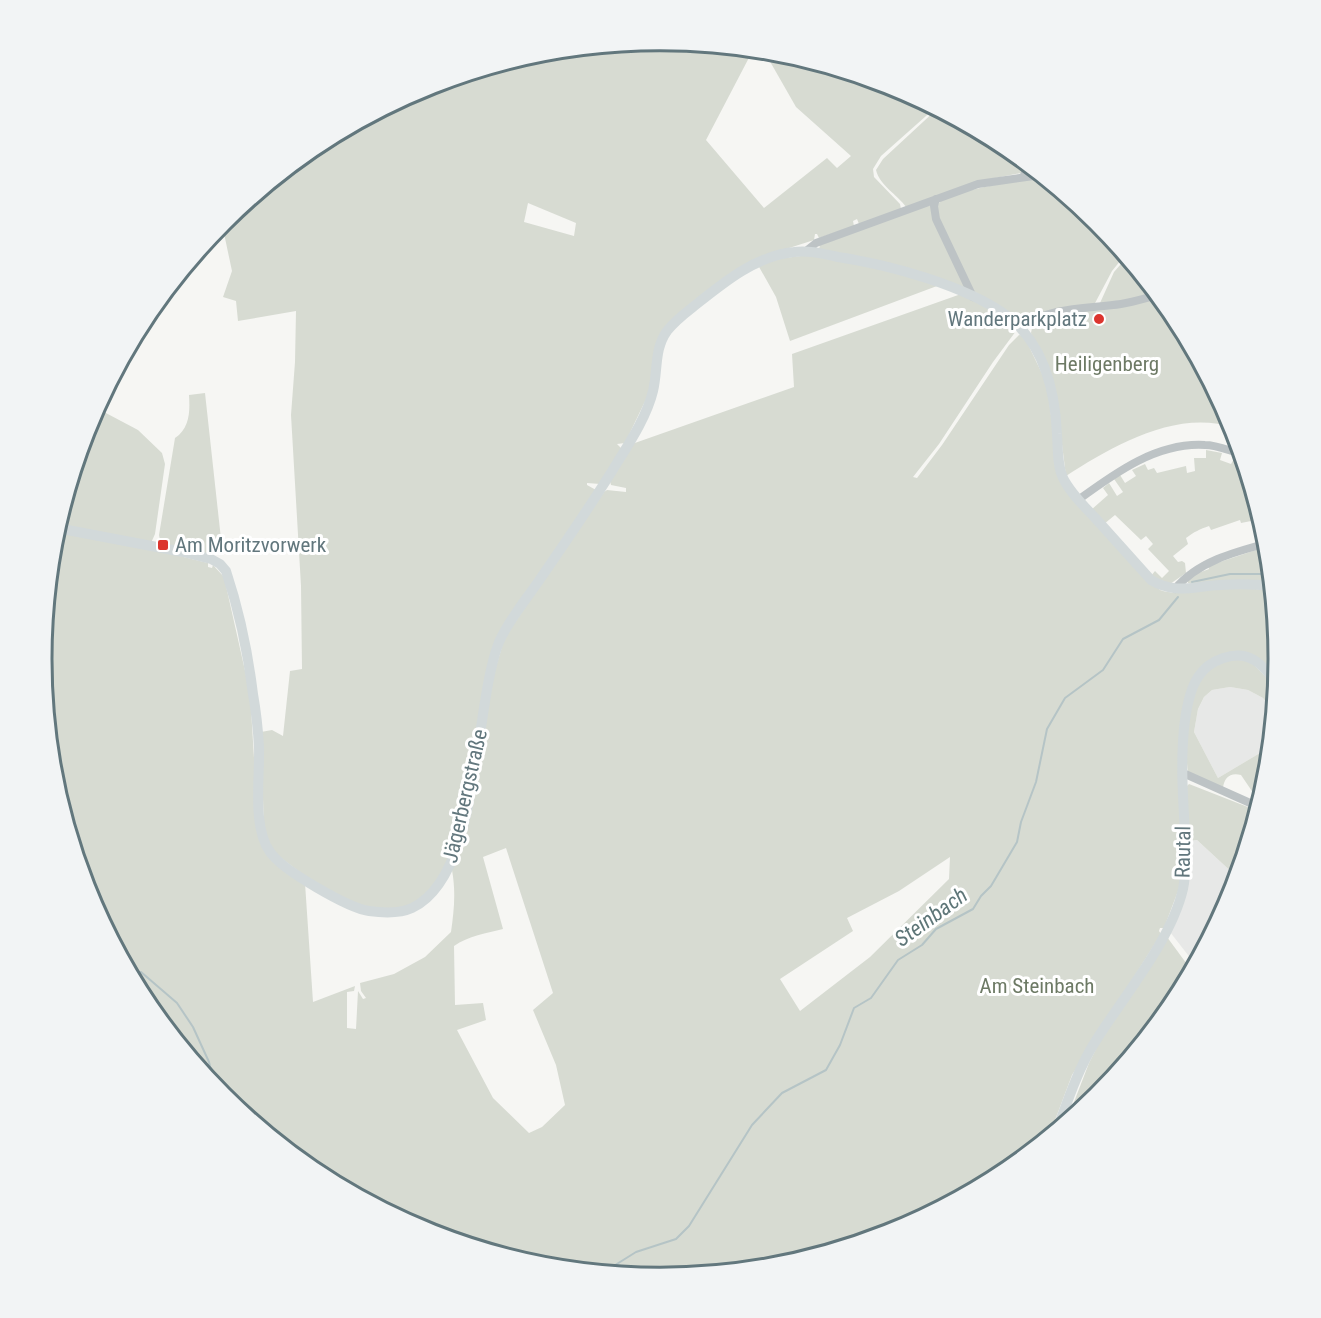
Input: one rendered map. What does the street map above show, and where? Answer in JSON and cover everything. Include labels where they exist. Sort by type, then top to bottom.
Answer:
[{"type":"street","points":[[1023,177],[1025,173]]},
{"type":"street","name":"Jägerbergstraße","points":[[806,251],[816,243],[978,184],[1030,176]]},
{"type":"street","points":[[936,199],[934,206],[936,219],[973,297]]},
{"type":"street","name":"Jägerbergstraße","points":[[66,530],[183,552],[211,559],[220,564],[228,578],[253,691],[259,746],[259,814],[261,831],[270,852],[279,862],[339,902],[359,910],[378,913],[408,910],[429,897],[438,886],[453,858],[466,808],[488,690],[500,640],[620,459],[652,394],[658,351],[665,334],[696,304],[740,271],[778,255],[806,251],[891,268],[973,297],[998,310],[1022,328],[1033,341],[1041,356],[1050,383],[1063,478],[1078,500],[1151,580],[1163,587],[1175,589]]},
{"type":"street","points":[[1022,328],[1032,320],[1053,313],[1122,304],[1149,297]]},
{"type":"street","points":[[1078,500],[1122,470],[1151,455],[1173,448],[1206,445],[1231,451]]},
{"type":"street","points":[[1175,589],[1186,576],[1204,565],[1258,545]]},
{"type":"street","points":[[1175,589],[1242,584],[1264,585]]},
{"type":"street","name":"Rautal","points":[[1063,1114],[1084,1061],[1166,932],[1182,891],[1185,864],[1183,774],[1187,711],[1197,680],[1205,669],[1223,658],[1240,656],[1255,660],[1268,673]]},
{"type":"street","points":[[1183,774],[1251,804]]},
{"type":"shaded area","points":[[1230,687],[1248,690],[1263,698],[1267,703],[1261,752],[1218,778],[1194,732],[1198,709],[1204,697],[1212,690]]},
{"type":"shaded area","points":[[1197,840],[1230,870],[1206,928],[1190,958],[1170,932],[1188,841]]},
{"type":"green space","points":[[621,52],[700,52],[749,58],[706,140],[764,208],[827,158],[837,168],[851,156],[796,107],[770,61],[856,83],[929,114],[881,156],[873,169],[874,177],[900,204],[901,209],[859,224],[857,219],[853,221],[854,226],[819,238],[815,234],[814,240],[755,259],[669,323],[649,393],[625,443],[617,444],[622,449],[600,484],[587,483],[596,490],[504,625],[450,856],[436,884],[416,902],[395,910],[359,906],[309,879],[272,851],[264,832],[261,732],[272,730],[283,736],[290,671],[302,669],[301,586],[291,415],[296,311],[238,321],[236,301],[223,297],[232,271],[224,236],[260,202],[323,153],[357,132],[428,97],[465,83],[542,63]],"holes":[[[528,203],[576,223],[574,236],[524,222]]]},
{"type":"green space","points":[[931,115],[964,132],[1023,172],[980,181],[906,207],[878,176],[876,170],[883,159]]},
{"type":"green space","points":[[1033,179],[1090,229],[1118,258],[1120,261],[1112,271],[1094,305],[1024,319],[1017,318],[972,290],[937,216],[937,208],[939,203],[946,198],[988,186]]},
{"type":"green space","points":[[931,206],[969,289],[819,249],[820,245]]},
{"type":"green space","points":[[809,255],[891,271],[937,286],[790,341],[776,297],[758,265],[776,259]]},
{"type":"green space","points":[[1122,263],[1147,295],[1122,302],[1100,303],[1114,272]]},
{"type":"green space","name":"Am Steinbach","points":[[961,294],[1004,317],[1016,331],[939,444],[913,477],[917,478],[942,445],[1009,345],[1019,335],[1024,336],[1047,384],[1059,478],[1160,590],[1174,593],[1223,587],[1264,590],[1268,668],[1263,663],[1222,656],[1188,693],[1181,840],[1178,842],[1182,847],[1182,876],[1164,928],[1160,928],[1161,934],[1072,1075],[1054,1121],[998,1165],[964,1186],[893,1221],[856,1235],[818,1246],[740,1262],[700,1266],[621,1266],[542,1255],[465,1235],[428,1221],[356,1186],[290,1141],[231,1089],[203,1060],[155,997],[115,928],[99,892],[73,816],[58,738],[52,659],[58,580],[66,533],[151,549],[208,563],[208,567],[212,568],[213,565],[224,577],[250,693],[259,839],[305,883],[313,1002],[355,986],[354,991],[347,992],[347,1028],[356,1029],[358,991],[363,999],[366,998],[361,991],[360,983],[394,974],[425,957],[451,932],[454,901],[452,870],[495,670],[505,637],[604,492],[607,490],[626,492],[626,488],[611,485],[610,481],[632,444],[794,387],[792,354]],"holes":[[[506,848],[553,993],[533,1010],[556,1065],[565,1105],[542,1127],[529,1133],[493,1098],[457,1030],[486,1020],[483,1003],[455,1005],[454,946],[471,937],[503,929],[483,857]],[[950,857],[949,879],[870,957],[800,1011],[780,979],[853,931],[847,918],[899,891]]]},
{"type":"green space","name":"Heiligenberg","points":[[1150,299],[1187,355],[1222,425],[1190,423],[1146,434],[1103,453],[1066,476],[1058,413],[1031,333],[1033,323],[1052,315]]},
{"type":"green space","points":[[205,393],[221,539],[220,545],[211,554],[161,545],[159,535],[175,438],[186,424],[189,413],[189,395]]},
{"type":"green space","points":[[105,413],[138,430],[162,453],[165,464],[155,534],[151,543],[67,527],[85,464]]},
{"type":"green space","points":[[1206,450],[1222,453],[1220,460],[1231,464],[1234,459],[1252,521],[1241,523],[1240,520],[1211,530],[1209,526],[1186,538],[1188,544],[1173,556],[1178,562],[1185,563],[1186,573],[1170,584],[1151,576],[1155,571],[1162,578],[1169,571],[1148,549],[1153,544],[1146,536],[1141,540],[1115,515],[1104,524],[1091,510],[1108,495],[1103,488],[1109,483],[1117,496],[1123,492],[1114,479],[1120,475],[1125,483],[1136,476],[1132,470],[1145,464],[1148,470],[1154,468],[1157,473],[1186,466],[1187,473],[1195,471],[1194,458],[1206,458]]},
{"type":"green space","points":[[1258,549],[1263,583],[1188,583],[1188,577],[1209,569],[1208,566]]},
{"type":"green space","points":[[1229,659],[1250,661],[1268,679],[1267,703],[1263,698],[1248,690],[1230,687],[1212,690],[1204,697],[1198,709],[1194,732],[1218,778],[1261,752],[1253,793],[1241,775],[1234,774],[1228,777],[1223,788],[1188,772],[1187,749],[1192,703],[1202,679],[1213,668]]},
{"type":"green space","points":[[1189,784],[1250,808],[1230,870],[1197,840],[1188,841],[1187,786]]},
{"type":"green space","points":[[1167,937],[1187,964],[1143,1029],[1118,1060],[1073,1105],[1098,1045]]},
{"type":"waterway","name":"Steinbach","points":[[1192,582],[1230,574],[1262,574]]},
{"type":"waterway","name":"Steinbach","points":[[615,1265],[636,1252],[676,1239],[689,1226],[752,1125],[782,1093],[826,1070],[840,1045],[854,1008],[871,998],[898,960],[922,945],[936,929],[973,909],[991,886],[1017,842],[1021,822],[1036,782],[1047,729],[1065,698],[1103,670],[1123,639],[1159,620],[1178,597]]},
{"type":"waterway","name":"Steinbach","points":[[140,972],[177,1003],[193,1027],[210,1068]]},
{"type":"place","name":"Wanderparkplatz","points":[[1099,319]]},
{"type":"place","name":"Am Moritzvorwerk","points":[[163,545]]}]
